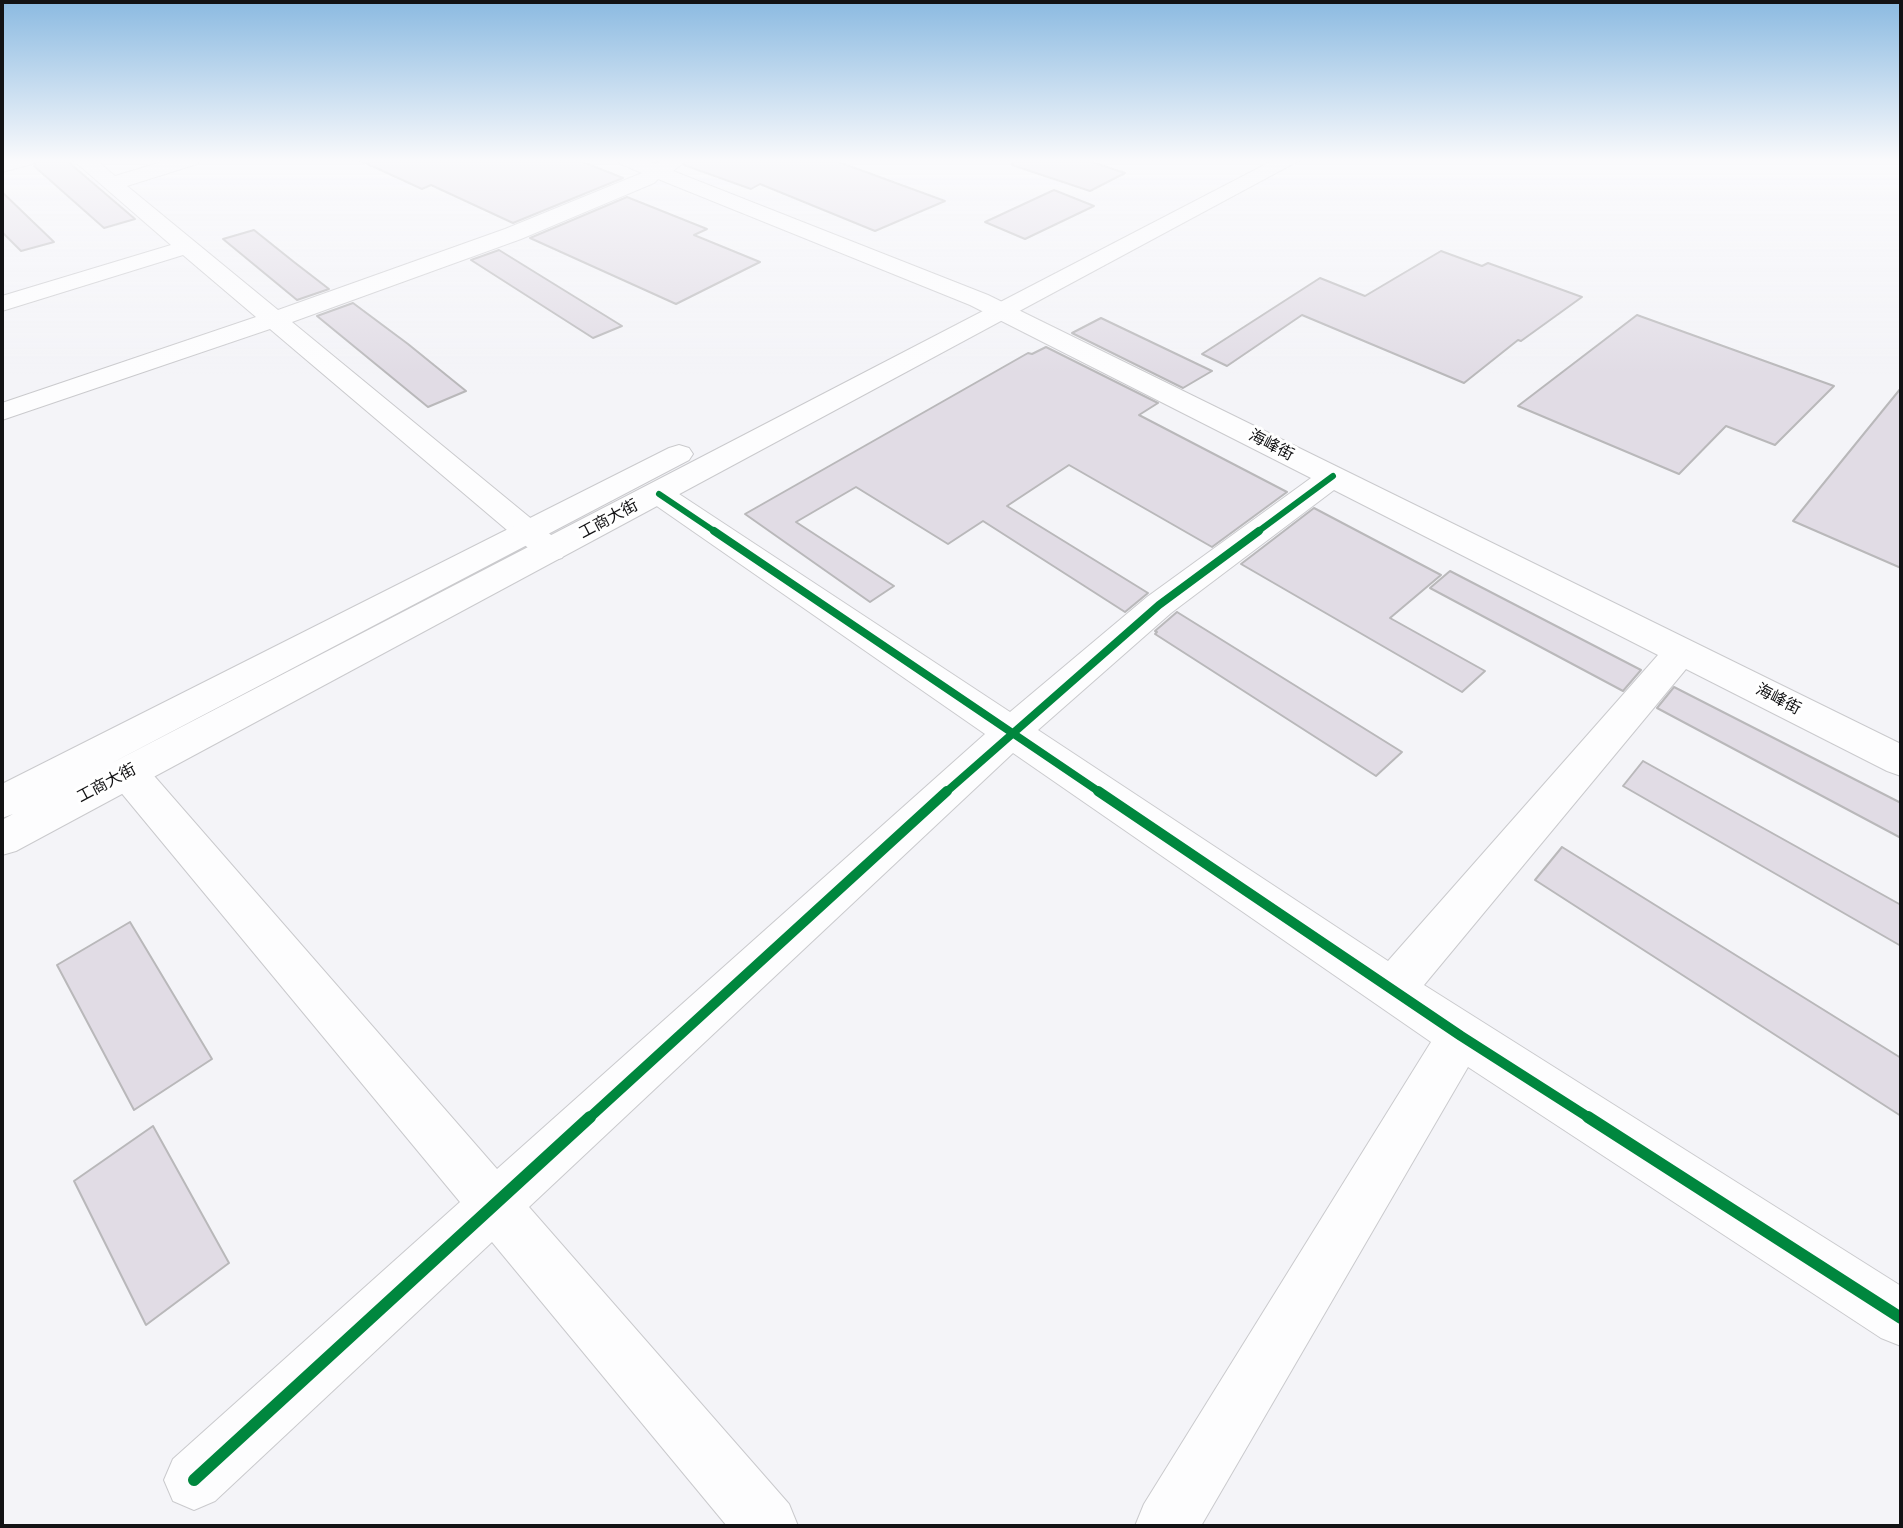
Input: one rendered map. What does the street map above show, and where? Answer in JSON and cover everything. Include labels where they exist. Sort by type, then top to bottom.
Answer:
[{"type":"street","points":[[167,231],[551,551]]},
{"type":"street","points":[[2,412],[274,320],[520,231]]},
{"type":"street","name":"海峰街","points":[[819,231],[990,305],[1901,761]]},
{"type":"street","name":"工商大街","points":[[2,839],[659,494],[1123,231]]},
{"type":"street","name":"工商大街","points":[[2,802],[527,532],[1142,231]]},
{"type":"street","points":[[2,304],[186,247]]},
{"type":"street","points":[[194,1480],[1009,734],[1160,604],[1332,477]]},
{"type":"street","points":[[659,494],[1461,1036],[1901,1318]]},
{"type":"street","points":[[1392,989],[1681,651]]},
{"type":"street","points":[[128,773],[767,1526]]},
{"type":"street","points":[[1167,1526],[1461,1036]]},
{"type":"building","points":[[43,231],[54,242],[21,251],[2,232]]},
{"type":"building","points":[[256,231],[329,289],[297,300],[223,239]]},
{"type":"building","points":[[546,231],[702,231],[694,235],[760,262],[676,304],[530,238]]},
{"type":"building","points":[[1007,231],[1041,231],[1025,239]]},
{"type":"building","points":[[499,250],[622,326],[593,338],[471,260]]},
{"type":"building","points":[[1441,251],[1482,266],[1488,263],[1582,297],[1521,341],[1518,340],[1464,383],[1302,315],[1227,366],[1202,354],[1320,278],[1365,296]]},
{"type":"building","points":[[353,303],[466,391],[428,407],[317,316]]},
{"type":"building","points":[[1637,315],[1834,386],[1775,445],[1726,426],[1679,474],[1518,406]]},
{"type":"building","points":[[1101,318],[1212,371],[1183,388],[1072,333]]},
{"type":"building","points":[[1046,347],[1158,403],[1139,415],[1287,492],[1212,547],[1069,465],[1007,506],[1148,593],[1125,612],[983,521],[948,544],[856,487],[796,522],[894,586],[870,602],[745,514],[1028,353],[1032,354]]},
{"type":"building","points":[[1901,388],[1901,568],[1793,521]]},
{"type":"building","points":[[1314,508],[1441,575],[1390,618],[1485,671],[1462,692],[1241,564]]},
{"type":"building","points":[[1450,571],[1641,670],[1623,691],[1430,588]]},
{"type":"building","points":[[1177,612],[1402,752],[1376,776],[1155,634],[1155,631]]},
{"type":"building","points":[[1674,687],[1901,803],[1901,838],[1657,708]]},
{"type":"building","points":[[1643,761],[1901,905],[1901,946],[1623,786]]},
{"type":"building","points":[[1562,847],[1901,1058],[1901,1116],[1535,880]]},
{"type":"building","points":[[130,922],[212,1059],[134,1110],[57,965]]},
{"type":"building","points":[[153,1126],[229,1263],[146,1325],[74,1181]]},
{"type":"cycle path","points":[[194,1480],[1009,734],[1159,605],[1333,476]]},
{"type":"cycle path","points":[[659,494],[1461,1036],[1901,1318]]}]
